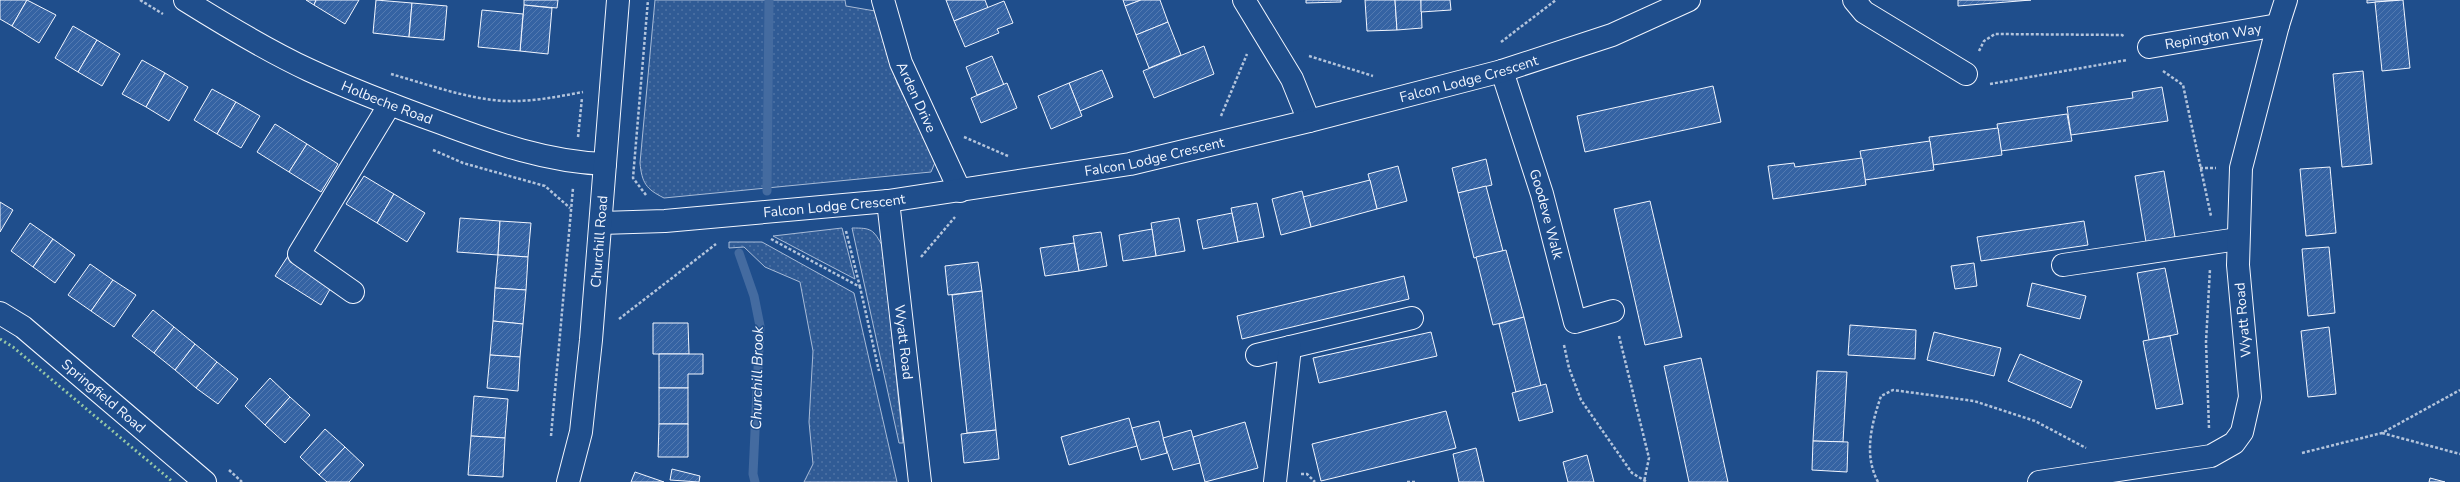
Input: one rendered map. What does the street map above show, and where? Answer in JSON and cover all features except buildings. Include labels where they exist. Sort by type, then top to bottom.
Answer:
[{"type":"street","name":"Holbeche Road","points":[[185,0],[225,25],[308,70],[390,104],[477,136],[546,157],[576,163],[605,164]]},
{"type":"street","name":"Churchill Road","points":[[568,482],[581,432],[591,340],[618,0]]},
{"type":"street","name":"Arden Drive","points":[[883,0],[901,63],[929,122],[970,189]]},
{"type":"street","points":[[1244,0],[1292,80],[1309,121]]},
{"type":"street","name":"Falcon Lodge Crescent","points":[[601,223],[664,221],[888,201],[1130,164],[1309,121],[1502,71],[1612,35],[1689,0]]},
{"type":"street","points":[[1854,0],[1864,12],[1966,74]]},
{"type":"street","name":"Wyatt Road","points":[[2039,482],[2211,456],[2234,443],[2242,432],[2250,397],[2238,265],[2241,168],[2278,25],[2286,0]]},
{"type":"street","name":"Repington Way","points":[[2142,48],[2278,25]]},
{"type":"street","name":"Goodeve Walk","points":[[1502,71],[1542,194],[1575,322]]},
{"type":"street","points":[[353,292],[299,254],[390,104]]},
{"type":"street","name":"Wyatt Road","points":[[888,201],[920,482]]},
{"type":"street","points":[[2064,265],[2238,239]]},
{"type":"street","points":[[1575,322],[1613,311]]},
{"type":"street","name":"Springfield Road","points":[[0,313],[23,327],[205,482]]},
{"type":"street","points":[[1257,355],[1412,318]]},
{"type":"street","points":[[1275,482],[1290,347]]},
{"type":"path","points":[[1500,43],[1556,0]]},
{"type":"path","points":[[1208,146],[1259,25]]},
{"type":"path","points":[[1966,74],[1984,41],[1995,34],[2122,35],[2142,48],[2129,60],[1988,84]]},
{"type":"path","points":[[1307,56],[1378,78]]},
{"type":"path","points":[[389,74],[461,93],[502,101],[536,100],[583,92]]},
{"type":"path","points":[[551,442],[584,85]]},
{"type":"path","points":[[929,122],[1013,158]]},
{"type":"path","points":[[897,285],[970,189]]},
{"type":"path","points":[[840,206],[860,287]]},
{"type":"path","points":[[591,340],[718,242]]},
{"type":"path","points":[[1575,322],[1561,332],[1569,368],[1581,400],[1632,473],[1646,481],[1649,458],[1613,311]]},
{"type":"path","points":[[1878,482],[1870,454],[1871,426],[1881,396],[1893,390],[1974,401],[2035,421],[2094,452],[2116,470]]},
{"type":"path","points":[[2302,453],[2382,433],[2460,390]]},
{"type":"path","points":[[2382,433],[2460,454]]},
{"type":"path","points":[[1407,482],[1416,482]]},
{"type":"shaded area","points":[[655,0],[845,0],[846,6],[875,11],[897,83],[936,160],[931,172],[664,198],[653,192],[646,185],[642,176],[640,163]]},
{"type":"shaded area","points":[[842,228],[855,279],[773,236]]},
{"type":"shaded area","points":[[852,228],[868,229],[877,236],[883,247],[903,443],[899,443]]},
{"type":"shaded area","points":[[729,242],[762,242],[854,293],[897,482],[804,482],[813,464],[809,422],[813,351],[800,282],[765,267],[744,247],[729,248]]},
{"type":"waterway","name":"Churchill Brook","points":[[767,191],[769,0]]},
{"type":"waterway","name":"Churchill Brook","points":[[739,253],[754,296],[760,326],[753,474],[755,482]]},
{"type":"hedge","points":[[0,339],[13,347],[173,482]]}]
